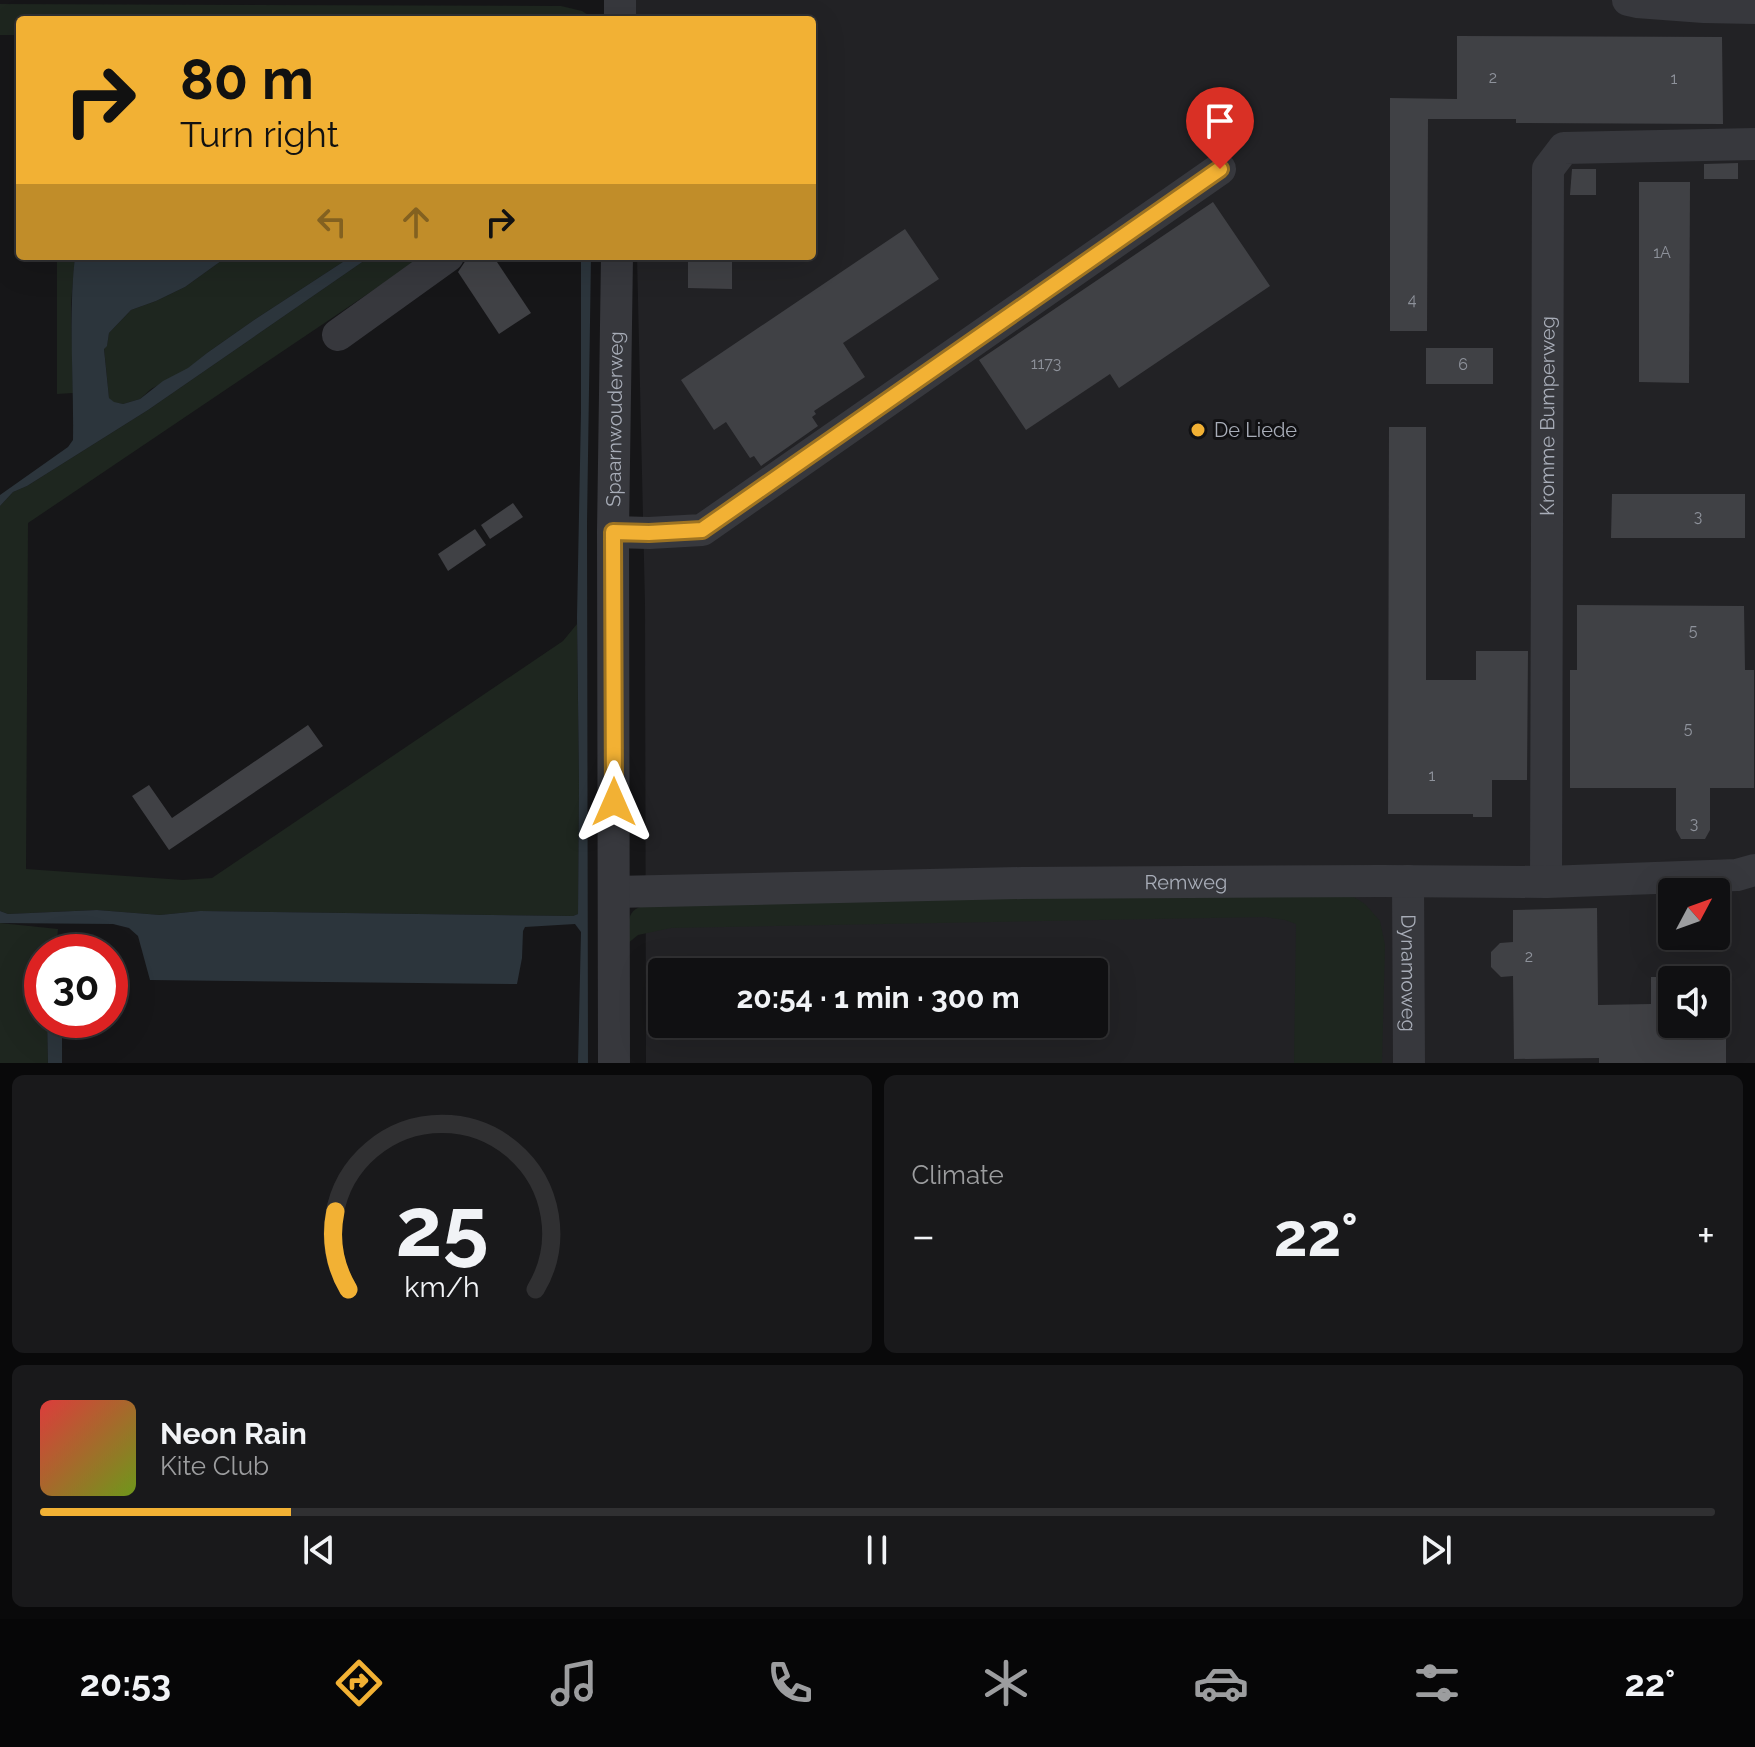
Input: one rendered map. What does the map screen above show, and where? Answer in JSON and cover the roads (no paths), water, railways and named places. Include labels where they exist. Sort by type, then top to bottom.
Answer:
[{"type":"street","points":[[1628,0],[1755,8]]},
{"type":"street","name":"Kromme Bumperweg","points":[[1546,882],[1548,169],[1564,148],[1755,144]]},
{"type":"street","points":[[613,532],[702,530],[1220,169]]},
{"type":"street","points":[[338,335],[442,260]]},
{"type":"street","name":"Spaarnwouderweg","points":[[614,1063],[613,532],[617,260]]},
{"type":"street","name":"Remweg","points":[[614,892],[1022,883],[1546,882],[1737,875],[1755,870]]},
{"type":"street","name":"Dynamoweg","points":[[1383,881],[1409,1063]]},
{"type":"place","name":"De Liede","points":[[1198,430]]}]
